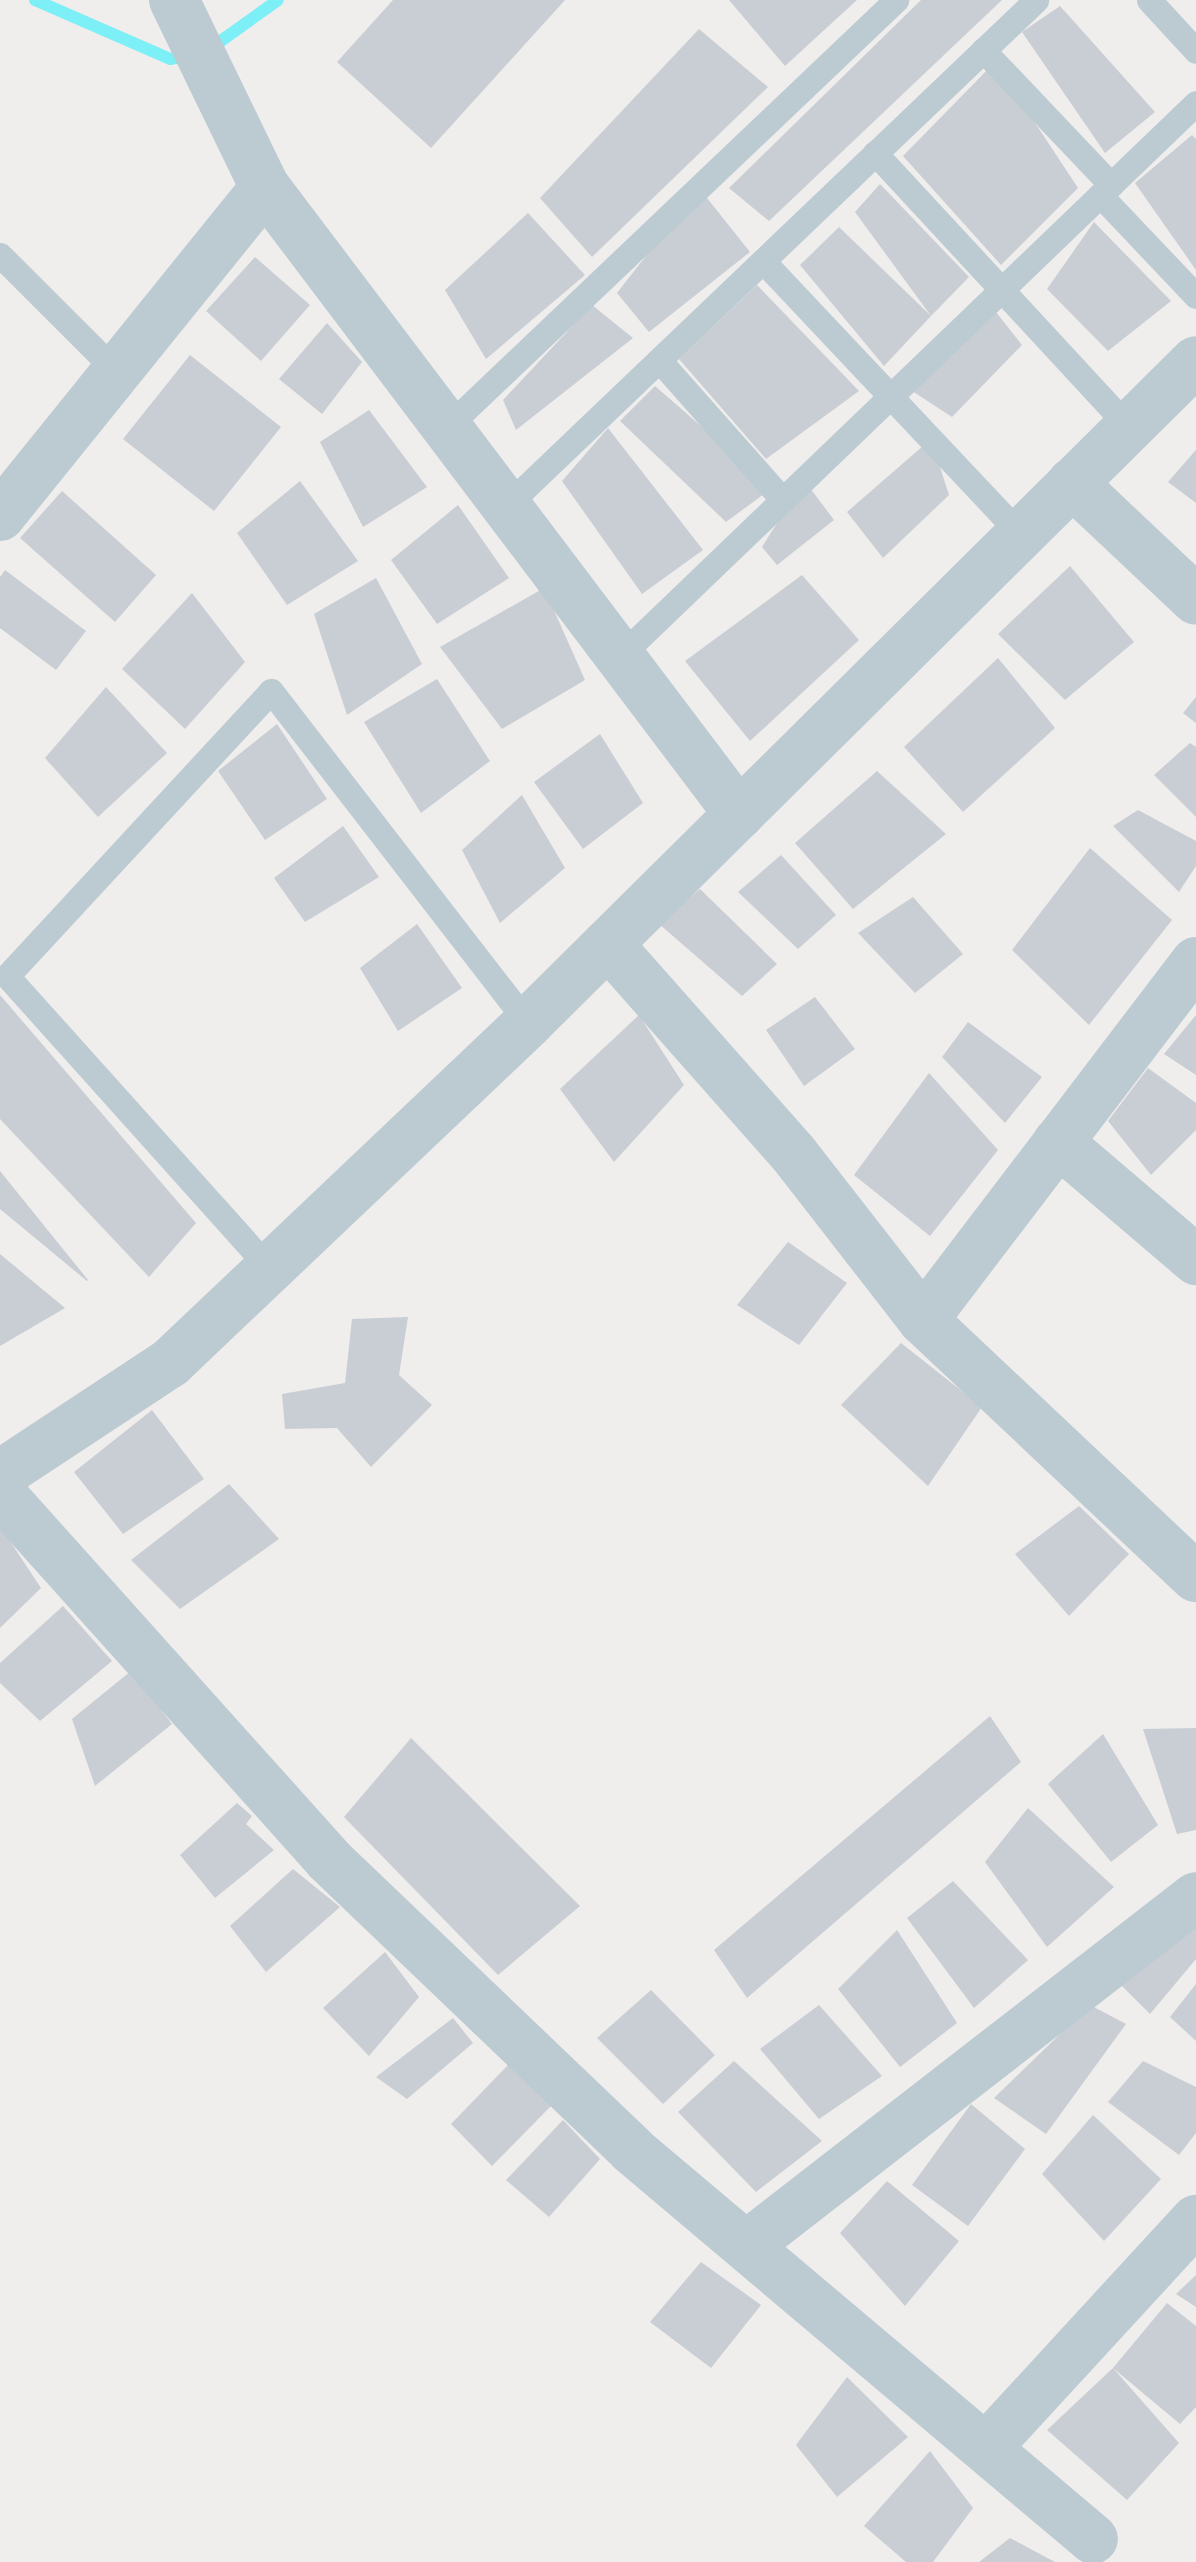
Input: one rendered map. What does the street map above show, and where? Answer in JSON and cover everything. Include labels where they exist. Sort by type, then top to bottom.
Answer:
[{"type":"street","points":[[174,0],[265,187],[739,814]]},
{"type":"street","points":[[0,516],[265,187]]},
{"type":"street","points":[[0,1475],[170,1362],[270,1269],[528,1023],[1196,361]]},
{"type":"street","points":[[1072,484],[1196,600]]},
{"type":"street","points":[[608,944],[793,1153],[923,1320],[1196,1576]]},
{"type":"street","points":[[923,1320],[1195,965]]},
{"type":"street","points":[[1058,1142],[1196,1260]]},
{"type":"street","points":[[0,1493],[328,1859],[632,2150],[1093,2538]]},
{"type":"street","points":[[746,2246],[1188,1899],[1196,1897]]},
{"type":"street","points":[[986,2448],[1196,2220]]},
{"type":"lane","points":[[447,427],[896,0]]},
{"type":"lane","points":[[506,506],[1036,0]]},
{"type":"lane","points":[[1149,0],[1196,50]]},
{"type":"lane","points":[[984,50],[1196,296]]},
{"type":"lane","points":[[620,656],[1196,104]]},
{"type":"lane","points":[[875,153],[1129,428]]},
{"type":"lane","points":[[0,255],[116,372]]},
{"type":"lane","points":[[763,261],[1020,534]]},
{"type":"lane","points":[[659,360],[782,500]]},
{"type":"lane","points":[[270,1269],[7,976],[272,690],[528,1023]]},
{"type":"building","points":[[393,0],[565,0],[431,148],[337,62]]},
{"type":"building","points":[[729,0],[857,0],[785,66]]},
{"type":"building","points":[[921,0],[1002,0],[769,221],[729,188]]},
{"type":"building","points":[[1060,6],[1155,112],[1105,153],[1022,32]]},
{"type":"building","points":[[699,29],[768,87],[592,257],[540,198]]},
{"type":"building","points":[[995,62],[1078,188],[1001,265],[903,156]]},
{"type":"building","points":[[1192,135],[1196,139],[1196,270],[1135,183]]},
{"type":"building","points":[[880,184],[969,277],[931,316],[855,212]]},
{"type":"building","points":[[699,188],[750,252],[649,332],[617,293]]},
{"type":"building","points":[[528,213],[585,275],[486,359],[445,290]]},
{"type":"building","points":[[1094,222],[1171,301],[1108,351],[1047,289]]},
{"type":"building","points":[[839,227],[931,316],[884,366],[800,265]]},
{"type":"building","points":[[255,257],[310,305],[261,361],[206,311]]},
{"type":"building","points":[[757,285],[859,391],[766,459],[679,359]]},
{"type":"building","points":[[592,305],[633,338],[516,430],[503,400]]},
{"type":"building","points":[[996,312],[1022,345],[952,417],[903,385]]},
{"type":"building","points":[[327,323],[362,362],[322,414],[279,379]]},
{"type":"building","points":[[190,355],[281,427],[214,511],[123,439]]},
{"type":"building","points":[[655,386],[772,488],[726,522],[620,421]]},
{"type":"building","points":[[369,410],[427,487],[363,527],[320,442]]},
{"type":"building","points":[[608,428],[703,550],[642,594],[562,481]]},
{"type":"building","points":[[931,439],[949,495],[883,558],[847,512]]},
{"type":"building","points":[[1196,450],[1196,503],[1168,482]]},
{"type":"building","points":[[804,480],[834,520],[777,565],[762,547]]},
{"type":"building","points":[[300,481],[358,561],[287,605],[237,533]]},
{"type":"building","points":[[62,491],[156,575],[115,622],[20,538]]},
{"type":"building","points":[[458,505],[509,578],[437,624],[391,560]]},
{"type":"building","points":[[1070,566],[1134,642],[1065,700],[998,634]]},
{"type":"building","points":[[5,570],[86,631],[56,670],[0,628],[0,577]]},
{"type":"building","points":[[802,575],[859,640],[750,741],[685,661]]},
{"type":"building","points":[[376,578],[422,664],[347,715],[314,614]]},
{"type":"building","points":[[544,588],[585,680],[502,729],[440,647]]},
{"type":"building","points":[[192,593],[245,662],[185,729],[122,669]]},
{"type":"building","points":[[998,658],[1055,728],[963,812],[904,747]]},
{"type":"building","points":[[437,679],[490,761],[421,813],[364,722]]},
{"type":"building","points":[[106,687],[167,753],[98,817],[45,758]]},
{"type":"building","points":[[1196,697],[1196,723],[1183,713]]},
{"type":"building","points":[[277,724],[327,799],[265,840],[218,771]]},
{"type":"building","points":[[600,734],[643,803],[583,849],[534,782]]},
{"type":"building","points":[[1190,743],[1196,747],[1196,817],[1154,775]]},
{"type":"building","points":[[877,771],[946,834],[853,909],[795,843]]},
{"type":"building","points":[[522,795],[565,868],[500,923],[462,850]]},
{"type":"building","points":[[1138,810],[1196,841],[1196,866],[1179,892],[1113,826]]},
{"type":"building","points":[[343,826],[379,877],[305,922],[274,878]]},
{"type":"building","points":[[1090,848],[1172,920],[1089,1025],[1012,950]]},
{"type":"building","points":[[781,855],[836,915],[798,949],[738,892]]},
{"type":"building","points":[[700,889],[777,964],[742,996],[658,923]]},
{"type":"building","points":[[913,897],[963,954],[915,993],[858,933]]},
{"type":"building","points":[[417,924],[462,988],[398,1031],[360,968]]},
{"type":"building","points":[[0,995],[196,1223],[149,1277],[0,1119]]},
{"type":"building","points":[[815,997],[855,1049],[804,1086],[766,1030]]},
{"type":"building","points":[[639,1015],[684,1085],[614,1162],[560,1089]]},
{"type":"building","points":[[1196,1015],[1196,1075],[1164,1054]]},
{"type":"building","points":[[968,1022],[1042,1077],[1005,1123],[942,1057]]},
{"type":"building","points":[[1148,1068],[1196,1103],[1196,1130],[1151,1175],[1108,1121]]},
{"type":"building","points":[[929,1073],[998,1150],[930,1236],[854,1175]]},
{"type":"building","points":[[0,1171],[88,1280],[87,1281],[0,1209]]},
{"type":"building","points":[[788,1242],[847,1283],[799,1345],[737,1305]]},
{"type":"building","points":[[0,1254],[65,1308],[0,1346]]},
{"type":"building","points":[[408,1317],[399,1375],[432,1405],[371,1467],[337,1428],[285,1429],[282,1394],[345,1383],[352,1319]]},
{"type":"building","points":[[901,1343],[982,1407],[928,1486],[841,1405]]},
{"type":"building","points":[[152,1410],[204,1479],[123,1534],[74,1472]]},
{"type":"building","points":[[229,1484],[279,1539],[180,1609],[131,1560]]},
{"type":"building","points":[[1079,1506],[1129,1554],[1069,1616],[1015,1554]]},
{"type":"building","points":[[0,1526],[41,1588],[0,1628]]},
{"type":"building","points":[[63,1606],[112,1661],[40,1721],[0,1683],[0,1663]]},
{"type":"building","points":[[131,1671],[172,1724],[95,1786],[72,1719]]},
{"type":"building","points":[[990,1716],[1021,1762],[747,1998],[714,1950]]},
{"type":"building","points":[[1196,1728],[1196,1830],[1177,1834],[1143,1729]]},
{"type":"building","points":[[1103,1734],[1158,1825],[1111,1862],[1048,1784]]},
{"type":"building","points":[[411,1738],[580,1906],[498,1975],[344,1817]]},
{"type":"building","points":[[237,1803],[252,1816],[246,1824],[274,1850],[215,1898],[180,1855]]},
{"type":"building","points":[[1028,1808],[1114,1887],[1047,1947],[985,1862]]},
{"type":"building","points":[[293,1869],[340,1907],[266,1972],[230,1926]]},
{"type":"building","points":[[953,1881],[1028,1960],[974,2008],[907,1918]]},
{"type":"building","points":[[1196,1917],[1196,1959],[1150,2014],[1120,1984]]},
{"type":"building","points":[[897,1930],[957,2023],[900,2067],[838,1989]]},
{"type":"building","points":[[385,1952],[419,1997],[369,2056],[323,2008]]},
{"type":"building","points":[[1196,1984],[1196,2041],[1170,2017]]},
{"type":"building","points":[[651,1990],[715,2055],[663,2104],[597,2038]]},
{"type":"building","points":[[819,2005],[882,2076],[819,2119],[760,2049]]},
{"type":"building","points":[[1090,2005],[1126,2024],[1046,2134],[994,2098]]},
{"type":"building","points":[[453,2018],[473,2043],[407,2099],[376,2077]]},
{"type":"building","points":[[734,2061],[822,2141],[756,2192],[678,2112]]},
{"type":"building","points":[[1143,2061],[1196,2087],[1196,2133],[1179,2155],[1108,2102]]},
{"type":"building","points":[[509,2064],[552,2105],[492,2166],[451,2124]]},
{"type":"building","points":[[971,2104],[1025,2149],[968,2226],[912,2185]]},
{"type":"building","points":[[1093,2115],[1161,2179],[1104,2241],[1042,2174]]},
{"type":"building","points":[[563,2120],[600,2159],[549,2217],[506,2180]]},
{"type":"building","points":[[887,2181],[959,2241],[905,2306],[840,2233]]},
{"type":"building","points":[[701,2262],[761,2305],[711,2368],[650,2322]]},
{"type":"building","points":[[1196,2275],[1196,2307],[1176,2294]]},
{"type":"building","points":[[1167,2303],[1196,2326],[1196,2407],[1180,2424],[1113,2368]]},
{"type":"building","points":[[1113,2368],[1179,2443],[1127,2500],[1047,2430]]},
{"type":"building","points":[[847,2377],[908,2437],[837,2497],[796,2445]]},
{"type":"building","points":[[930,2451],[973,2508],[933,2562],[906,2562],[864,2526]]},
{"type":"building","points":[[1010,2538],[1055,2562],[979,2562]]},
{"type":"waterway","points":[[35,0],[170,59],[188,56]]},
{"type":"waterway","points":[[211,48],[278,0]]}]
